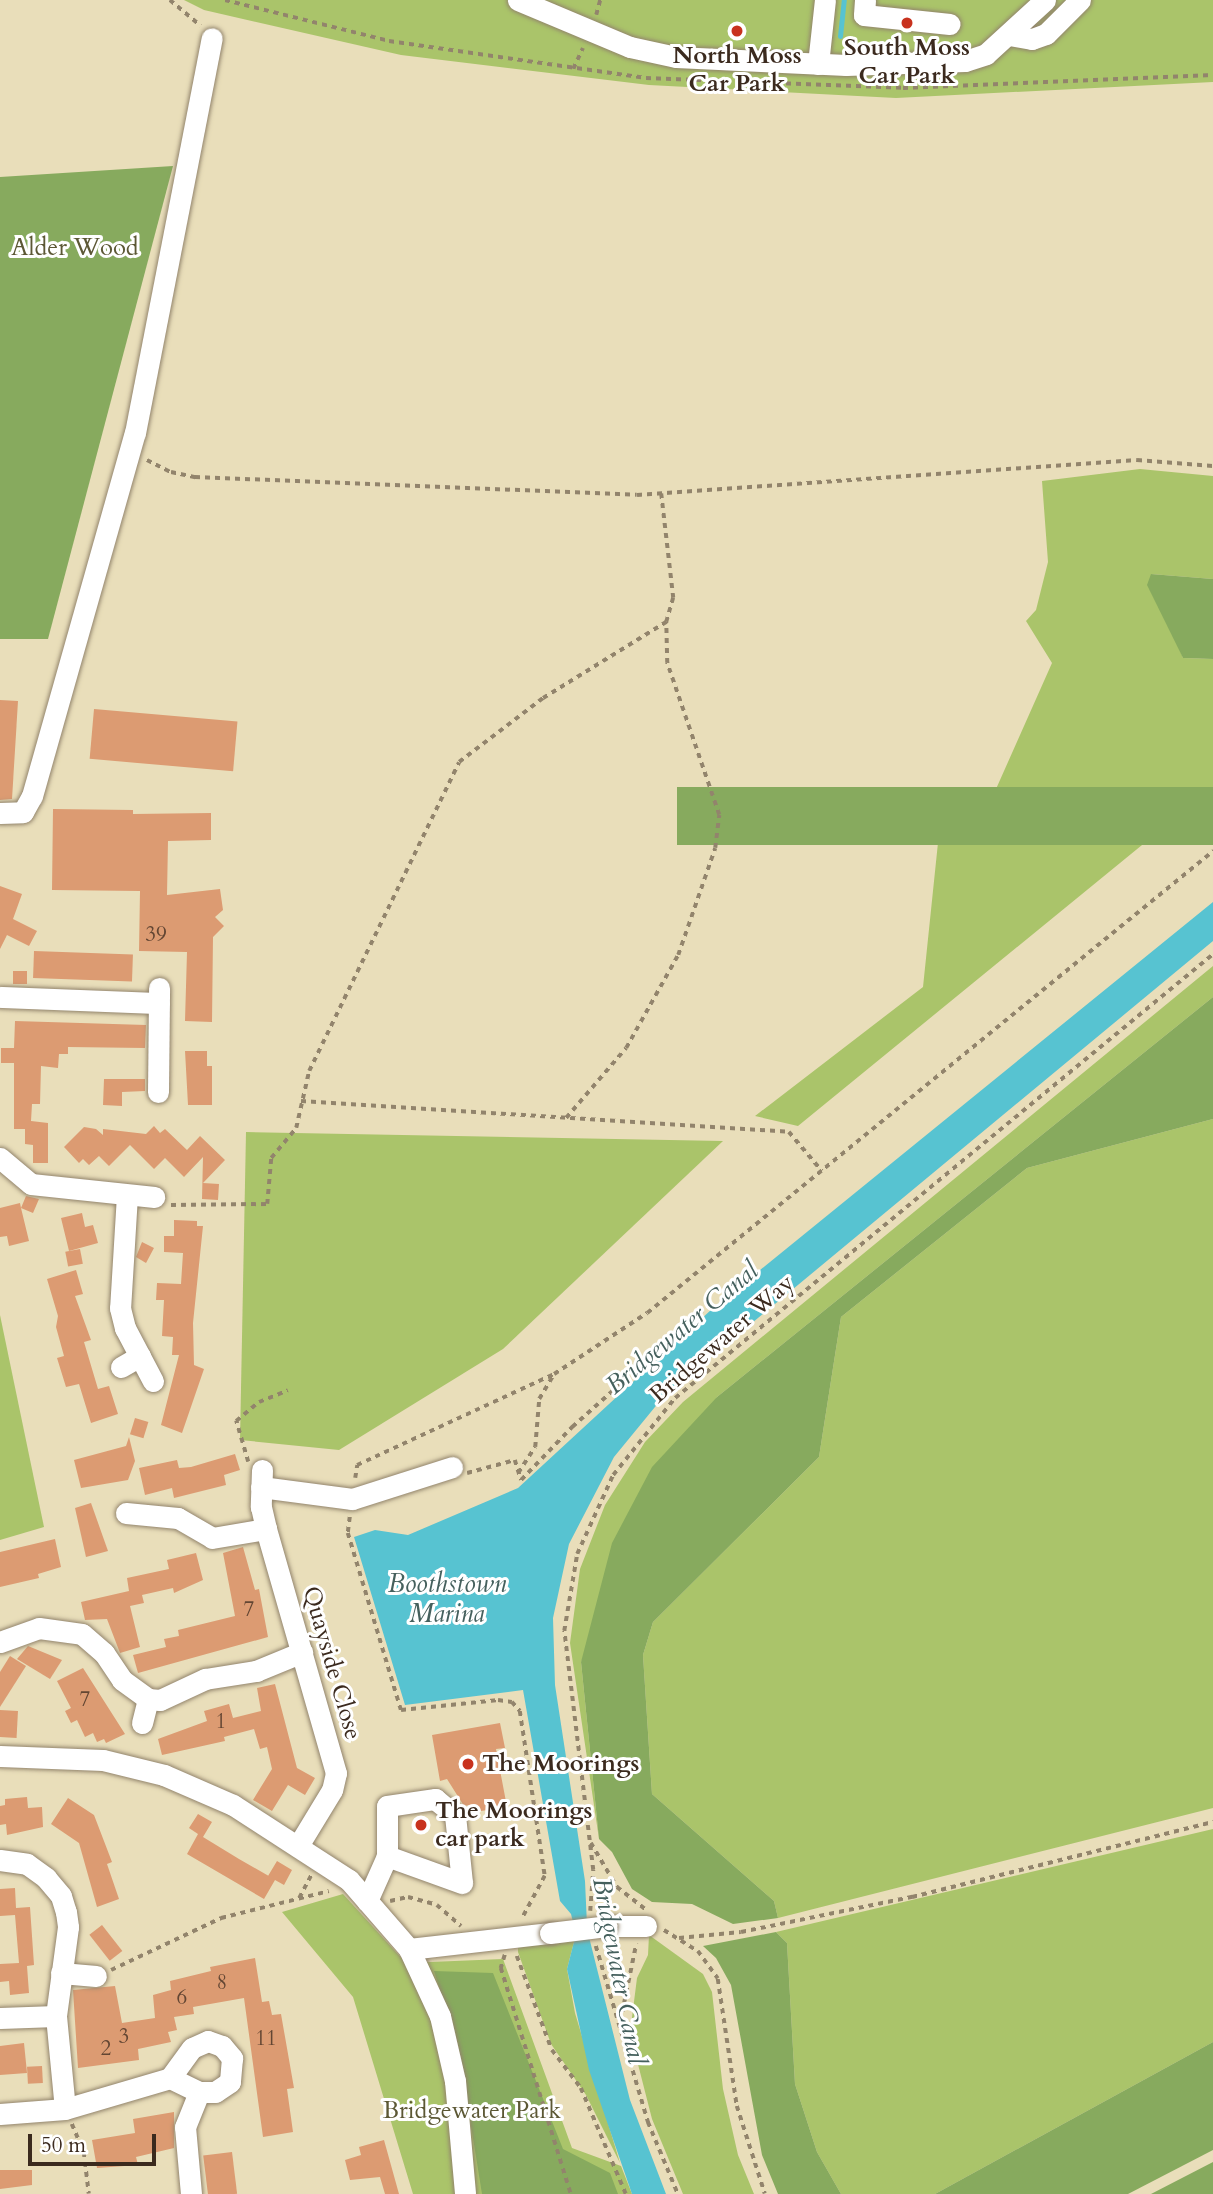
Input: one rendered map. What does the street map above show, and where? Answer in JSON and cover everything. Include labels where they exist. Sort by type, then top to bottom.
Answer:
[{"type":"street","points":[[518,0],[630,47],[653,52],[726,62],[818,64],[965,61],[986,54],[1045,0]]},
{"type":"street","points":[[818,64],[825,0]]},
{"type":"street","points":[[865,0],[864,15],[950,24]]},
{"type":"street","points":[[1009,35],[1032,39],[1046,34],[1080,0]]},
{"type":"street","points":[[0,813],[23,811],[32,796],[135,433],[212,38]]},
{"type":"street","points":[[0,1003],[0,997],[159,996],[158,1092]]},
{"type":"street","points":[[0,1158],[31,1184],[154,1197]]},
{"type":"street","points":[[127,1195],[121,1308],[125,1328],[153,1381]]},
{"type":"street","points":[[121,1367],[140,1356]]},
{"type":"street","points":[[261,1478],[352,1499],[452,1467]]},
{"type":"street","name":"Quayside Close","points":[[261,1478],[266,1530],[336,1773],[332,1790],[298,1846]]},
{"type":"street","points":[[126,1513],[151,1522],[178,1518],[212,1538],[266,1530]]},
{"type":"street","points":[[0,1642],[39,1628],[82,1634],[104,1653],[122,1680],[148,1699],[160,1700],[205,1679],[256,1671],[302,1652]]},
{"type":"street","points":[[142,1723],[148,1699]]},
{"type":"street","points":[[0,1756],[103,1760],[164,1775],[233,1805],[353,1885],[409,1949],[440,2016],[450,2052],[465,2194]]},
{"type":"street","points":[[367,1901],[387,1856],[387,1806],[435,1799],[455,1815],[461,1883],[387,1856]]},
{"type":"street","points":[[0,1860],[27,1864],[46,1878],[61,1896],[68,1927],[56,2016],[65,2109]]},
{"type":"street","points":[[409,1949],[471,1939],[642,1925]]},
{"type":"street","points":[[61,1973],[96,1976]]},
{"type":"street","points":[[0,2018],[56,2016]]},
{"type":"street","points":[[0,2114],[65,2109],[170,2078],[192,2048],[208,2041],[222,2046],[232,2058],[230,2082],[215,2092],[199,2092],[170,2078]]},
{"type":"street","points":[[191,2194],[185,2127],[199,2092]]},
{"type":"path","points":[[170,0],[184,7],[212,38]]},
{"type":"path","points":[[135,433],[139,451],[151,465],[195,477],[661,494],[1138,460],[1213,466]]},
{"type":"path","points":[[566,1118],[626,1048],[678,955],[715,848],[719,815],[667,663],[666,622],[673,598],[661,494]]},
{"type":"path","points":[[154,1197],[163,1204],[262,1207],[267,1204],[271,1158],[296,1128],[309,1071],[459,762],[543,698],[666,622]]},
{"type":"path","points":[[571,2194],[501,1968],[511,1935],[538,1897],[545,1876],[520,1711],[512,1702],[498,1700],[401,1710],[348,1532],[357,1465],[554,1374],[647,1313],[1213,851]]},
{"type":"path","name":"Bridgewater Way","points":[[678,2194],[648,2122],[597,1929],[590,1842],[564,1631],[577,1554],[613,1475],[675,1398],[1213,954]]},
{"type":"path","points":[[301,1101],[789,1132],[823,1171]]},
{"type":"path","points":[[452,1467],[472,1475],[515,1460],[521,1480],[572,1427],[704,1309]]},
{"type":"path","points":[[518,1473],[535,1447],[542,1388],[554,1374]]},
{"type":"path","points":[[261,1478],[244,1460],[236,1421],[259,1402],[288,1390]]},
{"type":"path","points":[[679,1938],[741,1932],[912,1897],[1213,1822]]},
{"type":"path","points":[[590,1842],[617,1887],[645,1906],[632,1978],[620,2023]]},
{"type":"path","points":[[299,1898],[318,1860]]},
{"type":"path","points":[[96,1976],[221,1918],[353,1885]]},
{"type":"path","points":[[367,1901],[408,1897],[437,1905],[471,1939]]},
{"type":"path","points":[[642,1925],[679,1938],[698,1951],[718,1979],[737,2106],[765,2194]]},
{"type":"path","points":[[511,1935],[552,2050],[581,2088],[626,2194]]},
{"type":"path","points":[[65,2109],[83,2147],[89,2194]]},
{"type":"green space","points":[[184,0],[1213,0],[1213,82],[896,98],[649,85],[401,55],[204,10]]},
{"type":"green space","name":"Alder Wood","points":[[173,166],[48,639],[0,639],[0,177]]},
{"type":"green space","points":[[1140,469],[1213,476],[1213,579],[1151,574],[1183,658],[1213,659],[1213,787],[798,1126],[755,1116],[923,987],[939,833],[976,834],[1052,663],[1026,621],[1036,610],[1048,562],[1042,481]]},
{"type":"green space","points":[[1151,574],[1213,579],[1213,659],[1183,658],[1147,585]]},
{"type":"green space","points":[[677,787],[1213,787],[1213,845],[677,845]]},
{"type":"green space","points":[[1213,966],[1213,997],[717,1397],[581,1662],[599,1839],[570,1643],[580,1569],[605,1505],[645,1442],[683,1402]]},
{"type":"green space","points":[[1213,997],[1213,1119],[1027,1168],[841,1317],[819,1457],[653,1622],[643,1655],[652,1794],[774,1901],[778,1918],[733,1924],[692,1904],[652,1902],[632,1889],[612,1852],[599,1839],[581,1662],[612,1543],[652,1467],[717,1397]]},
{"type":"green space","points":[[1213,1119],[1213,1808],[778,1918],[774,1901],[652,1794],[643,1655],[653,1622],[819,1457],[841,1317],[1027,1168]]},
{"type":"green space","points":[[246,1132],[723,1141],[503,1349],[339,1450],[240,1440]]},
{"type":"green space","points":[[0,1315],[44,1527],[0,1540]]},
{"type":"green space","points":[[1213,1829],[1213,2042],[935,2194],[841,2194],[817,2152],[795,2084],[787,1943],[776,1932]]},
{"type":"green space","name":"Bridgewater Park","points":[[343,1894],[406,1963],[503,1959],[572,2148],[621,2166],[632,2194],[413,2194],[353,1997],[282,1912]]},
{"type":"green space","points":[[776,1932],[787,1943],[795,2084],[817,2152],[841,2194],[778,2194],[762,2155],[731,1985],[716,1958],[703,1946]]},
{"type":"green space","points":[[649,1935],[703,1974],[712,1992],[723,2089],[738,2155],[754,2194],[683,2194],[652,2119],[630,2033],[637,1978],[648,1955]]},
{"type":"green space","points":[[575,1938],[567,1969],[575,2013],[620,2163],[586,2095],[551,2044],[518,1952],[518,1945]]},
{"type":"green space","points":[[434,1971],[493,1973],[563,2149],[610,2173],[618,2194],[482,2194],[459,2051]]},
{"type":"green space","points":[[1213,2042],[1213,2150],[1128,2194],[935,2194]]},
{"type":"green space","points":[[1213,2162],[1213,2194],[1151,2194]]},
{"type":"water","name":"Boothstown Marina","points":[[1213,902],[1213,941],[664,1396],[614,1457],[569,1544],[553,1618],[555,1685],[585,1881],[587,1925],[574,1926],[571,1914],[560,1901],[523,1690],[405,1705],[354,1537],[375,1530],[408,1535],[518,1488],[712,1309]]},
{"type":"water","points":[[589,1937],[630,2100],[666,2194],[632,2194],[589,2070],[567,1969],[575,1938]]},
{"type":"building","points":[[0,700],[18,701],[12,799],[0,800]]},
{"type":"building","points":[[94,709],[237,722],[233,771],[90,759]]},
{"type":"building","points":[[53,809],[133,810],[133,814],[211,813],[211,840],[168,841],[167,895],[220,889],[223,910],[215,917],[224,926],[213,937],[212,1022],[185,1021],[187,952],[139,951],[140,891],[52,890]]},
{"type":"building","points":[[0,886],[22,894],[13,919],[37,931],[29,946],[7,935],[0,949]]},
{"type":"building","points":[[34,951],[133,954],[132,981],[33,978]]},
{"type":"building","points":[[13,971],[27,971],[27,984],[13,984]]},
{"type":"building","points":[[15,1021],[146,1025],[145,1048],[68,1047],[68,1054],[59,1054],[58,1068],[41,1066],[40,1104],[32,1104],[31,1121],[48,1123],[48,1163],[33,1163],[33,1145],[25,1144],[25,1129],[14,1129],[14,1063],[1,1063],[1,1048],[14,1048]]},
{"type":"building","points":[[185,1051],[207,1051],[207,1066],[212,1066],[212,1105],[188,1105]]},
{"type":"building","points":[[104,1079],[145,1079],[145,1091],[122,1092],[122,1106],[103,1105]]},
{"type":"building","points":[[154,1126],[160,1133],[165,1129],[187,1150],[200,1136],[225,1160],[203,1183],[219,1184],[218,1200],[202,1199],[203,1157],[184,1177],[165,1158],[154,1169],[130,1145],[109,1166],[99,1156],[89,1165],[83,1159],[79,1163],[64,1147],[84,1127],[96,1129],[103,1135],[103,1129],[146,1134]]},
{"type":"building","points":[[26,1196],[39,1199],[33,1213],[21,1208]]},
{"type":"building","points":[[20,1203],[29,1241],[9,1246],[7,1236],[0,1237],[0,1208]]},
{"type":"building","points":[[82,1213],[85,1227],[93,1225],[98,1243],[69,1251],[61,1218]]},
{"type":"building","points":[[174,1220],[197,1221],[197,1226],[203,1226],[193,1323],[194,1365],[204,1369],[182,1433],[161,1425],[179,1355],[172,1355],[173,1337],[162,1336],[164,1300],[156,1300],[157,1283],[181,1284],[183,1253],[164,1252],[164,1236],[174,1236]]},
{"type":"building","points":[[142,1242],[154,1248],[146,1263],[136,1257]]},
{"type":"building","points":[[80,1249],[83,1264],[68,1267],[65,1252]]},
{"type":"building","points":[[76,1270],[83,1294],[75,1296],[91,1340],[84,1342],[98,1389],[109,1386],[118,1414],[91,1423],[79,1384],[66,1387],[57,1358],[64,1356],[56,1327],[58,1316],[47,1279]]},
{"type":"building","points":[[135,1418],[148,1422],[143,1438],[130,1434]]},
{"type":"building","points":[[129,1437],[135,1461],[128,1480],[81,1488],[74,1460],[126,1446]]},
{"type":"building","points":[[235,1454],[240,1470],[224,1475],[226,1485],[174,1498],[172,1488],[145,1495],[139,1468],[177,1460],[179,1468],[191,1467]]},
{"type":"building","points":[[91,1503],[108,1551],[86,1557],[75,1508]]},
{"type":"building","points":[[55,1539],[61,1567],[38,1574],[39,1578],[0,1587],[0,1552]]},
{"type":"building","points":[[243,1547],[255,1590],[259,1589],[268,1637],[138,1673],[133,1655],[166,1647],[164,1639],[179,1636],[178,1630],[235,1616],[223,1553]]},
{"type":"building","points":[[196,1553],[203,1580],[174,1593],[173,1588],[142,1595],[144,1603],[130,1606],[140,1647],[120,1653],[107,1619],[85,1620],[81,1602],[129,1591],[127,1578],[169,1569],[167,1560]]},
{"type":"building","points":[[28,1646],[62,1660],[50,1679],[17,1659]]},
{"type":"building","points":[[10,1656],[26,1666],[0,1707],[0,1672]]},
{"type":"building","points":[[83,1668],[125,1734],[106,1743],[104,1739],[97,1742],[93,1733],[85,1737],[77,1720],[71,1723],[65,1711],[71,1708],[57,1681]]},
{"type":"building","points":[[275,1684],[297,1768],[315,1778],[305,1795],[288,1785],[272,1811],[253,1800],[272,1769],[267,1747],[260,1749],[254,1729],[224,1737],[225,1741],[162,1755],[158,1739],[207,1721],[204,1711],[229,1704],[233,1718],[261,1711],[257,1688]]},
{"type":"building","points":[[0,1710],[18,1711],[17,1738],[0,1737]]},
{"type":"building","name":"The Moorings","points":[[500,1723],[505,1748],[496,1749],[507,1807],[481,1811],[475,1804],[464,1806],[447,1779],[440,1781],[432,1735]]},
{"type":"building","points":[[27,1797],[28,1808],[42,1807],[43,1827],[7,1835],[6,1824],[0,1825],[0,1806],[5,1805],[5,1799]]},
{"type":"building","points":[[68,1798],[94,1815],[112,1862],[107,1864],[119,1899],[97,1907],[79,1843],[51,1824]]},
{"type":"building","points":[[198,1814],[212,1822],[203,1837],[239,1859],[268,1876],[277,1861],[292,1870],[284,1885],[275,1880],[264,1899],[187,1854],[198,1834],[189,1828]]},
{"type":"building","points":[[15,1888],[16,1908],[30,1907],[34,1965],[27,1966],[29,1993],[10,1995],[9,1981],[0,1982],[0,1964],[19,1963],[15,1915],[0,1916],[0,1889]]},
{"type":"building","points":[[102,1925],[122,1951],[110,1961],[89,1935]]},
{"type":"building","points":[[255,1958],[262,2002],[269,2001],[272,2015],[281,2014],[294,2088],[287,2089],[293,2132],[263,2137],[244,1998],[193,2007],[194,2014],[174,2017],[177,2030],[168,2032],[171,2042],[138,2049],[139,2060],[78,2068],[73,1990],[115,1986],[122,2023],[155,2018],[153,1995],[171,1990],[170,1981],[211,1971],[210,1967]]},
{"type":"building","points":[[24,2043],[27,2073],[0,2075],[0,2046]]},
{"type":"building","points":[[42,2066],[43,2083],[28,2084],[27,2067]]},
{"type":"building","points":[[174,2112],[174,2148],[136,2157],[138,2165],[97,2168],[92,2140],[135,2133],[133,2119]]},
{"type":"building","points":[[384,2140],[399,2194],[385,2194],[380,2177],[350,2180],[345,2160],[361,2155],[359,2147]]},
{"type":"building","points":[[232,2152],[237,2194],[208,2194],[203,2156]]},
{"type":"building","points":[[0,2170],[32,2170],[32,2185],[0,2189]]},
{"type":"waterway","points":[[840,36],[844,0]]},
{"type":"place","name":"South Moss Car Park","points":[[907,23]]},
{"type":"place","name":"North Moss Car Park","points":[[737,31]]},
{"type":"place","name":"The Moorings","points":[[468,1764]]},
{"type":"place","name":"The Moorings car park","points":[[421,1825]]},
{"type":"water label","name":"Bridgewater Canal","points":[[682,1328]]},
{"type":"water label","name":"Bridgewater Canal","points":[[619,1971]]}]
